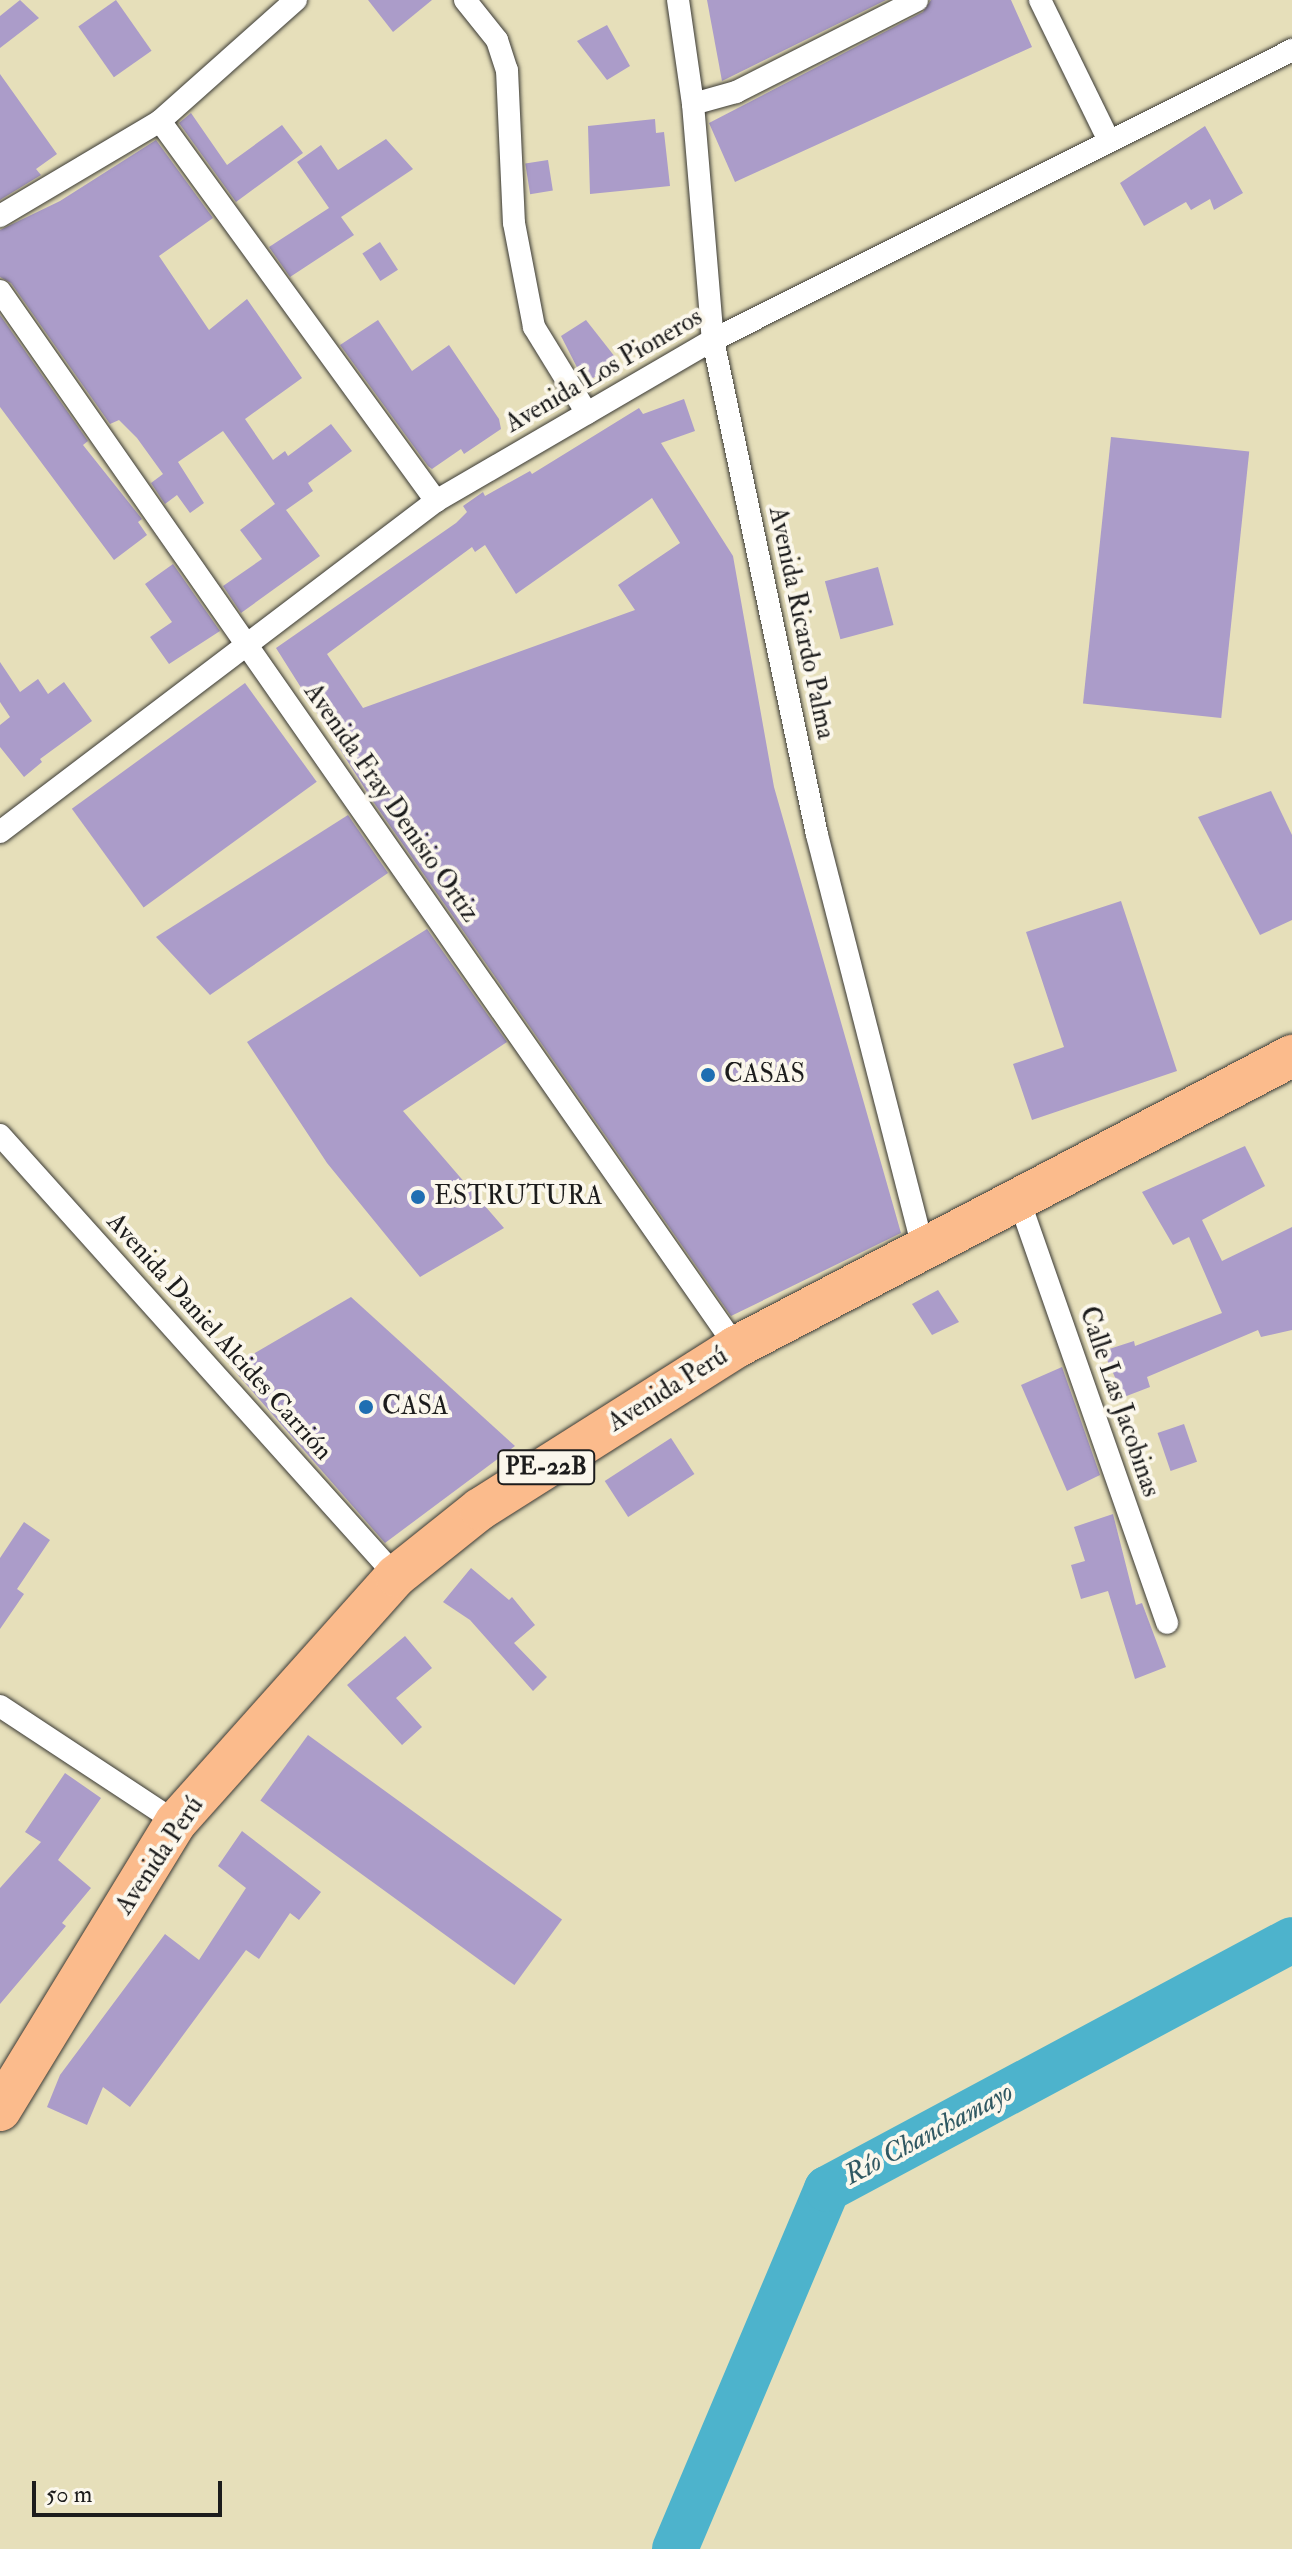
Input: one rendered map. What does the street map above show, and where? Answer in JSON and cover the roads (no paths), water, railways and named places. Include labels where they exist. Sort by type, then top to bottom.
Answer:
[{"type":"highway","name":"Avenida Perú","points":[[0,2110],[176,1822],[396,1576],[480,1509],[736,1347],[1292,1056]]},
{"type":"street","points":[[0,216],[160,121],[296,0]]},
{"type":"street","points":[[465,0],[497,40],[507,70],[512,209],[534,327],[587,413]]},
{"type":"street","name":"Avenida Ricardo Palma","points":[[678,0],[693,104],[713,340],[817,835],[923,1247]]},
{"type":"street","points":[[693,104],[736,92],[917,0]]},
{"type":"street","points":[[1040,0],[1109,141]]},
{"type":"street","name":"Avenida Los Pioneros","points":[[3,823],[436,501],[713,340],[1292,50]]},
{"type":"street","points":[[160,121],[436,501]]},
{"type":"street","name":"Avenida Fray Denisio Ortiz","points":[[0,291],[736,1347]]},
{"type":"street","name":"Avenida Daniel Alcides Carrión","points":[[0,1135],[396,1576]]},
{"type":"street","name":"Calle Las Jacobinas","points":[[1019,1200],[1167,1623]]},
{"type":"street","points":[[0,1706],[176,1822]]},
{"type":"waterway","name":"Río Chanchamayo","points":[[675,2549],[827,2189],[1292,1940]]},
{"type":"place","name":"CASAS","points":[[708,1075]]},
{"type":"place","name":"ESTRUTURA","points":[[418,1197]]},
{"type":"place","name":"CASA","points":[[366,1407]]}]
